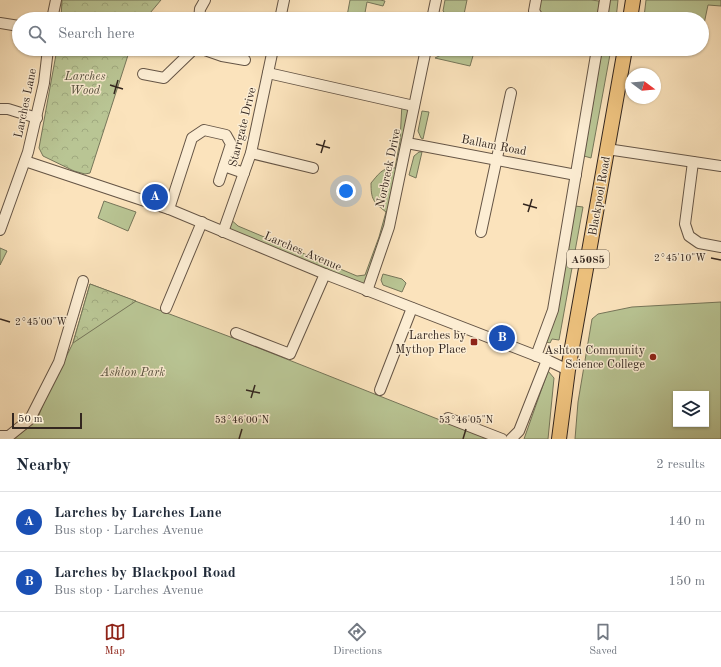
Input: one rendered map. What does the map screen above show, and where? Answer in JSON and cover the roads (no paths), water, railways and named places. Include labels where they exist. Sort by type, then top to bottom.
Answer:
[{"type":"highway","points":[[631,12],[633,0]]},
{"type":"highway","name":"Blackpool Road","points":[[559,439],[568,370],[624,56]]},
{"type":"street","points":[[53,12],[56,0]]},
{"type":"street","points":[[200,12],[205,0]]},
{"type":"street","points":[[281,12],[284,0]]},
{"type":"street","points":[[433,12],[436,0]]},
{"type":"street","points":[[535,12],[536,0]]},
{"type":"street","points":[[603,12],[606,0]]},
{"type":"street","points":[[0,23],[12,25]]},
{"type":"street","name":"Larches Lane","points":[[0,229],[25,161],[37,118],[44,83],[47,56]]},
{"type":"street","points":[[143,74],[164,78],[187,56]]},
{"type":"street","points":[[222,56],[245,60]]},
{"type":"street","name":"Starrgate Drive","points":[[223,232],[251,153],[272,56]]},
{"type":"street","name":"Norbreck Drive","points":[[367,291],[389,227],[425,56]]},
{"type":"street","points":[[536,356],[553,310],[596,56]]},
{"type":"street","points":[[268,73],[414,106]]},
{"type":"street","points":[[481,232],[510,93]]},
{"type":"street","points":[[0,109],[37,118]]},
{"type":"street","points":[[169,208],[192,138],[204,130],[226,135],[231,144],[219,181]]},
{"type":"street","name":"Ballam Road","points":[[407,142],[576,175]]},
{"type":"street","points":[[607,149],[721,166]]},
{"type":"street","points":[[251,153],[313,168]]},
{"type":"street","name":"Larches Avenue","points":[[25,161],[169,208],[325,274],[547,360],[568,370]]},
{"type":"street","points":[[693,162],[685,224],[689,236],[699,243],[721,247]]},
{"type":"street","points":[[224,166],[244,173]]},
{"type":"street","points":[[166,308],[202,222]]},
{"type":"street","points":[[236,333],[290,354],[325,274]]},
{"type":"street","points":[[0,436],[9,436],[30,419],[59,362],[83,281]]},
{"type":"street","points":[[380,390],[412,308]]},
{"type":"street","points":[[511,439],[519,431],[547,360]]},
{"type":"street","points":[[448,418],[502,439]]},
{"type":"place","name":"Larches by Larches Lane","points":[[155,197]]},
{"type":"place","name":"Larches by Blackpool Road","points":[[502,338]]},
{"type":"place","name":"Larches by Mythop Place","points":[[474,342]]},
{"type":"place","name":"Ashton Community Science College","points":[[653,357]]},
{"type":"park label","name":"Larches Wood","points":[[85,83]]},
{"type":"park label","name":"Ashton Park","points":[[133,372]]}]
